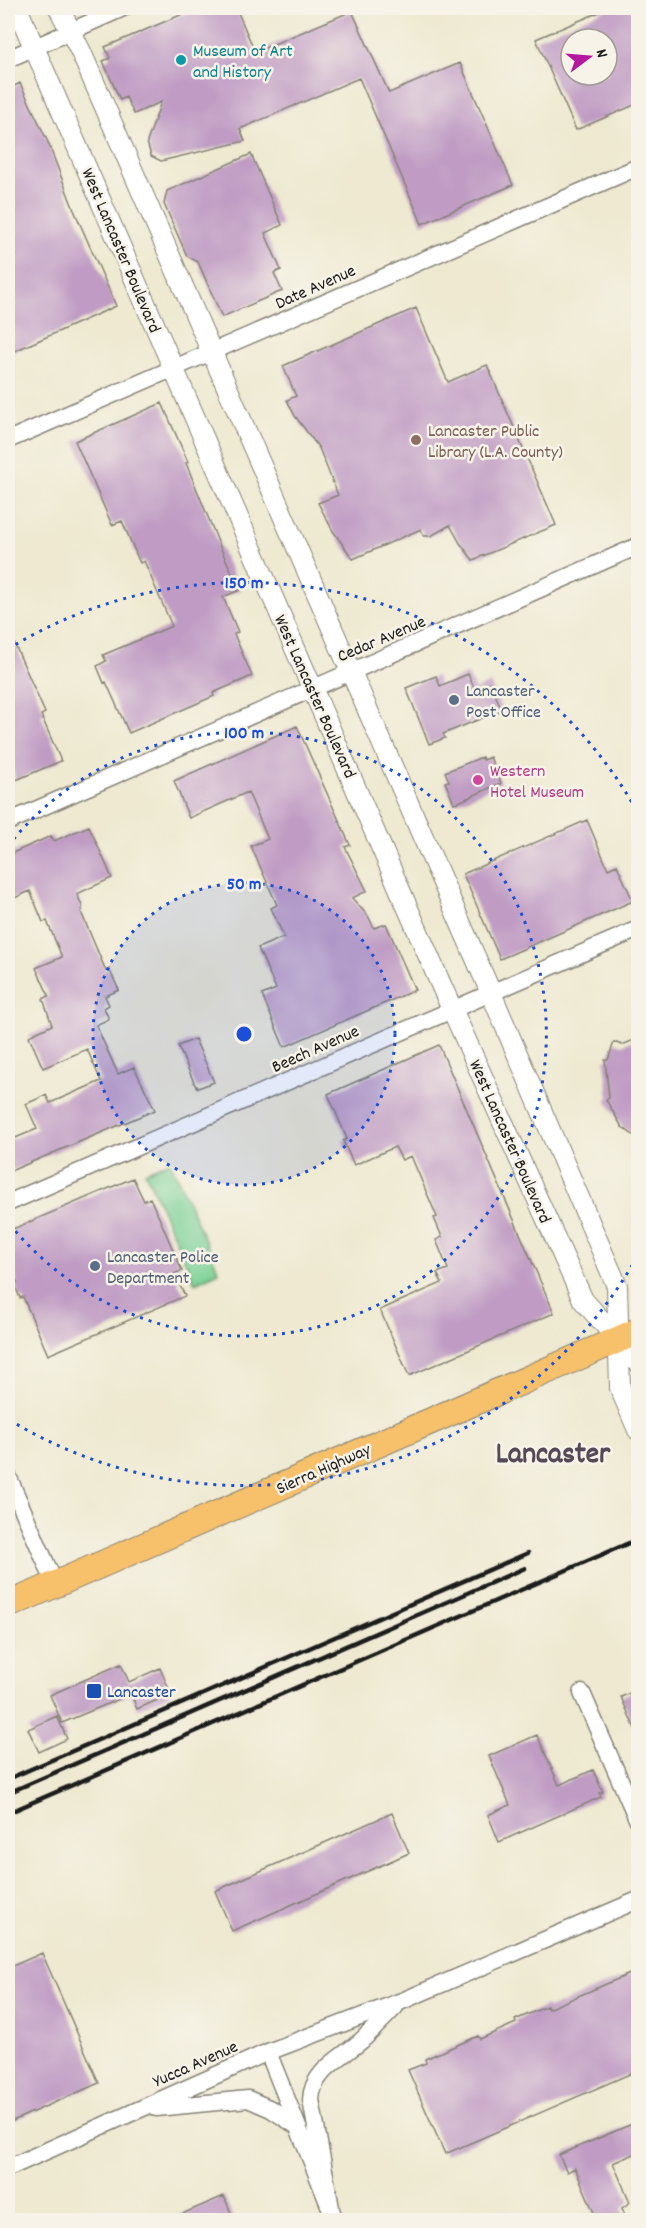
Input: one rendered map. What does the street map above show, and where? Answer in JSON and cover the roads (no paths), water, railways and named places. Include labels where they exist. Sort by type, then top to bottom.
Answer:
[{"type":"main road","name":"Sierra Highway","points":[[8,1605],[628,1336]]},
{"type":"street","name":"West Lancaster Boulevard","points":[[17,8],[452,1010],[583,1300],[628,1336],[639,1362]]},
{"type":"street","points":[[59,8],[212,352],[617,1287],[628,1336],[620,1388],[639,1430]]},
{"type":"street","points":[[8,59],[123,8]]},
{"type":"street","name":"Date Avenue","points":[[8,440],[639,167]]},
{"type":"street","name":"Cedar Avenue","points":[[8,822],[639,546]]},
{"type":"street","name":"Beech Avenue","points":[[8,1203],[639,928]]},
{"type":"street","points":[[8,1476],[55,1584]]},
{"type":"street","points":[[582,1693],[639,1821]]},
{"type":"street","name":"Yucca Avenue","points":[[8,2168],[268,2052],[402,2001],[639,1900]]},
{"type":"street","name":"Yucca Avenue","points":[[333,2214],[311,2100],[311,2088],[330,2063],[360,2041],[402,2001]]},
{"type":"street","points":[[268,2052],[333,2214]]},
{"type":"street","points":[[140,2109],[249,2099],[271,2109],[297,2126]]},
{"type":"railway","points":[[8,1813],[638,1539]]},
{"type":"railway","points":[[8,1779],[528,1553]]},
{"type":"railway","points":[[8,1793],[525,1568]]},
{"type":"place","name":"Museum of Art and History","points":[[181,60]]},
{"type":"place","name":"Lancaster Public Library (L.A. County)","points":[[416,440]]},
{"type":"place","name":"Lancaster Post Office","points":[[454,700]]},
{"type":"place","name":"Western Hotel Museum","points":[[478,780]]},
{"type":"place","name":"Lancaster Police Department","points":[[95,1266]]},
{"type":"place","name":"Lancaster","points":[[94,1691]]},
{"type":"district","name":"Lancaster","points":[[553,1452]]}]
